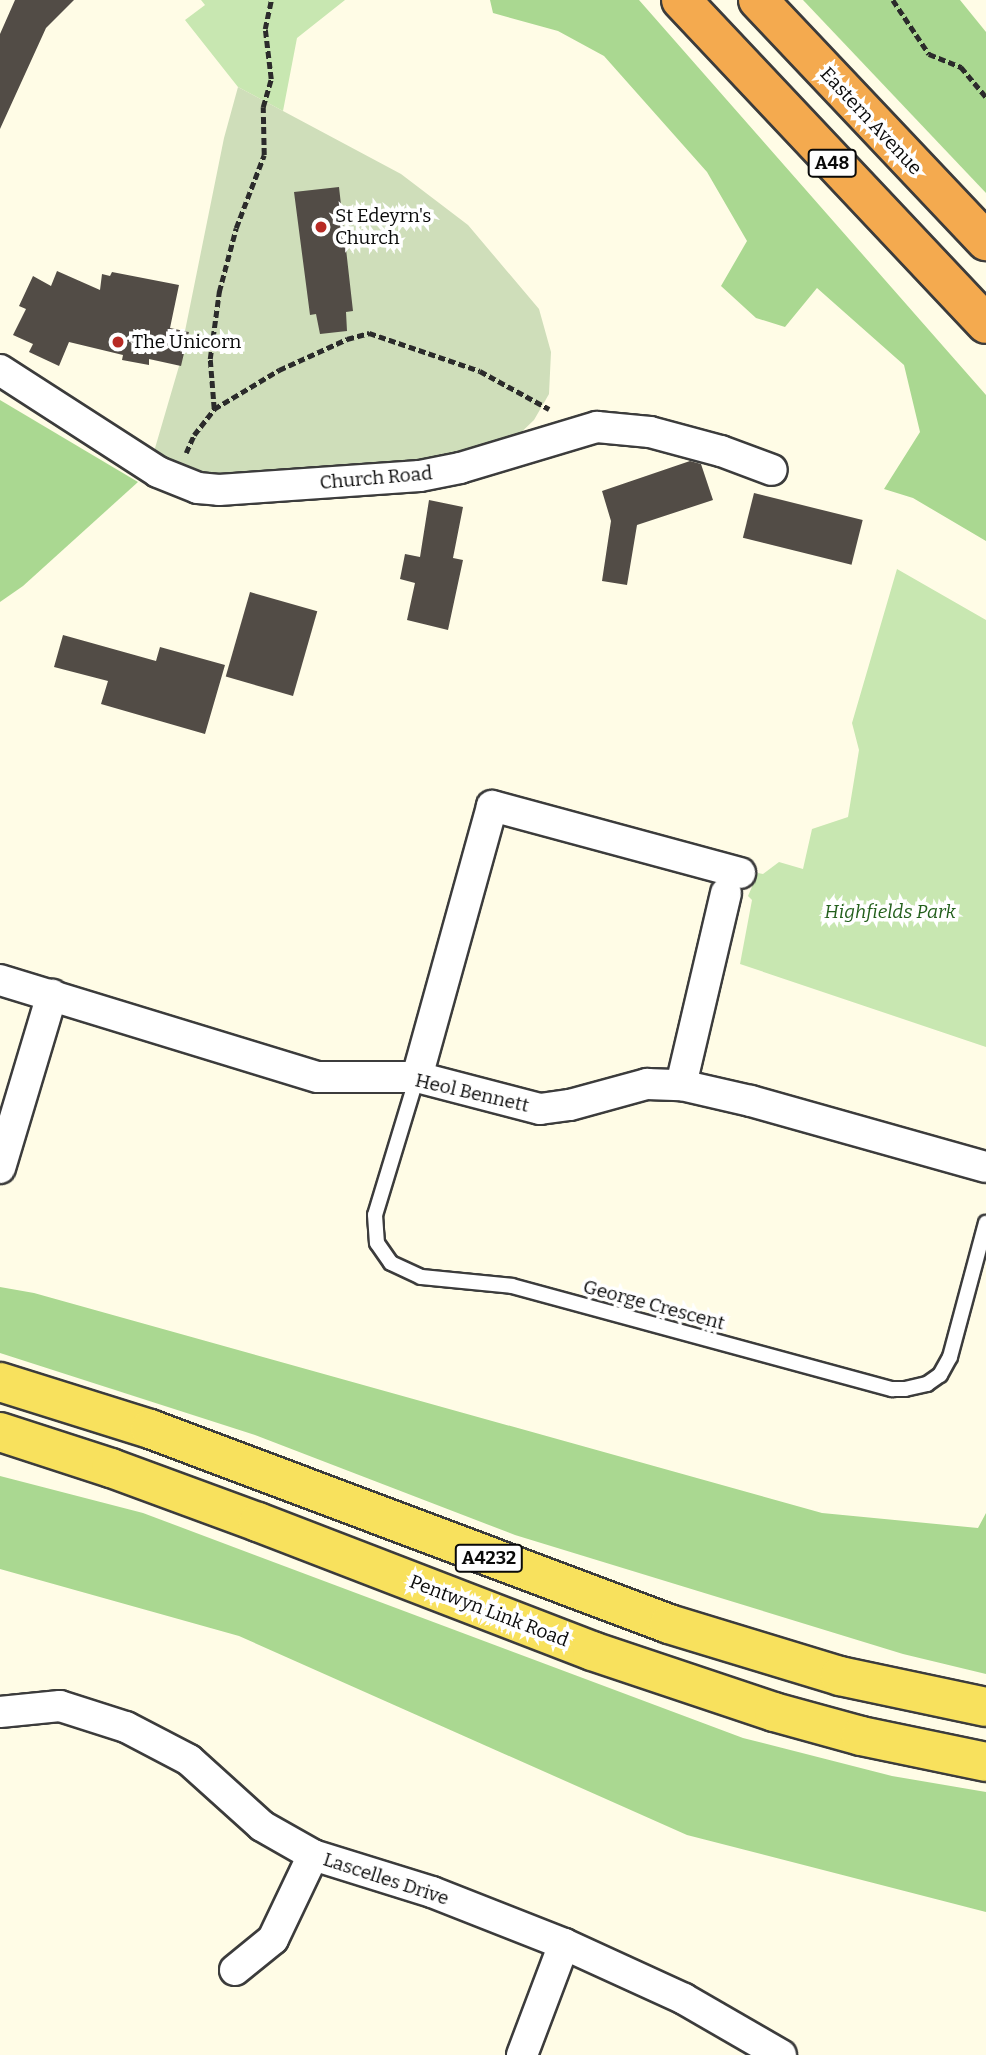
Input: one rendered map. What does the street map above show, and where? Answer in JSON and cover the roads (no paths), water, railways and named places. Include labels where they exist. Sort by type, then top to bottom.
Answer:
[{"type":"highway","name":"A48","points":[[681,0],[948,288],[986,324]]},
{"type":"highway","name":"Eastern Avenue","points":[[758,0],[986,242]]},
{"type":"highway","points":[[948,288],[986,332]]},
{"type":"main road","name":"A4232","points":[[0,1382],[150,1429],[669,1625],[840,1676],[986,1707]]},
{"type":"main road","name":"Pentwyn Link Road","points":[[0,1432],[246,1518],[592,1651],[774,1712],[873,1739],[986,1762]]},
{"type":"street","name":"Church Road","points":[[0,370],[124,451],[175,479],[198,488],[219,490],[420,476],[460,468],[572,432],[597,427],[650,432],[721,451],[772,470]]},
{"type":"street","points":[[417,1077],[492,806],[733,883],[681,1085]]},
{"type":"street","name":"Heol Bennett","points":[[0,979],[318,1077],[417,1077],[540,1108],[570,1105],[647,1084],[681,1085],[751,1101],[986,1167]]},
{"type":"street","points":[[0,1168],[52,995]]},
{"type":"street","name":"Lascelles Drive","points":[[0,1712],[60,1706],[126,1727],[189,1760],[262,1826],[313,1855],[432,1892],[564,1944],[684,1999],[781,2055]]},
{"type":"street","points":[[235,1970],[272,1939],[313,1855]]},
{"type":"street","points":[[522,2055],[564,1944]]},
{"type":"lane","name":"George Crescent","points":[[417,1077],[375,1215],[377,1243],[391,1264],[421,1277],[512,1286],[892,1389],[905,1389],[927,1384],[940,1375],[950,1357],[986,1223]]},
{"type":"place","name":"St Edeyrn's Church","points":[[321,227]]},
{"type":"place","name":"The Unicorn","points":[[118,342]]},
{"type":"park label","name":"Highfields Park","points":[[890,912]]}]
